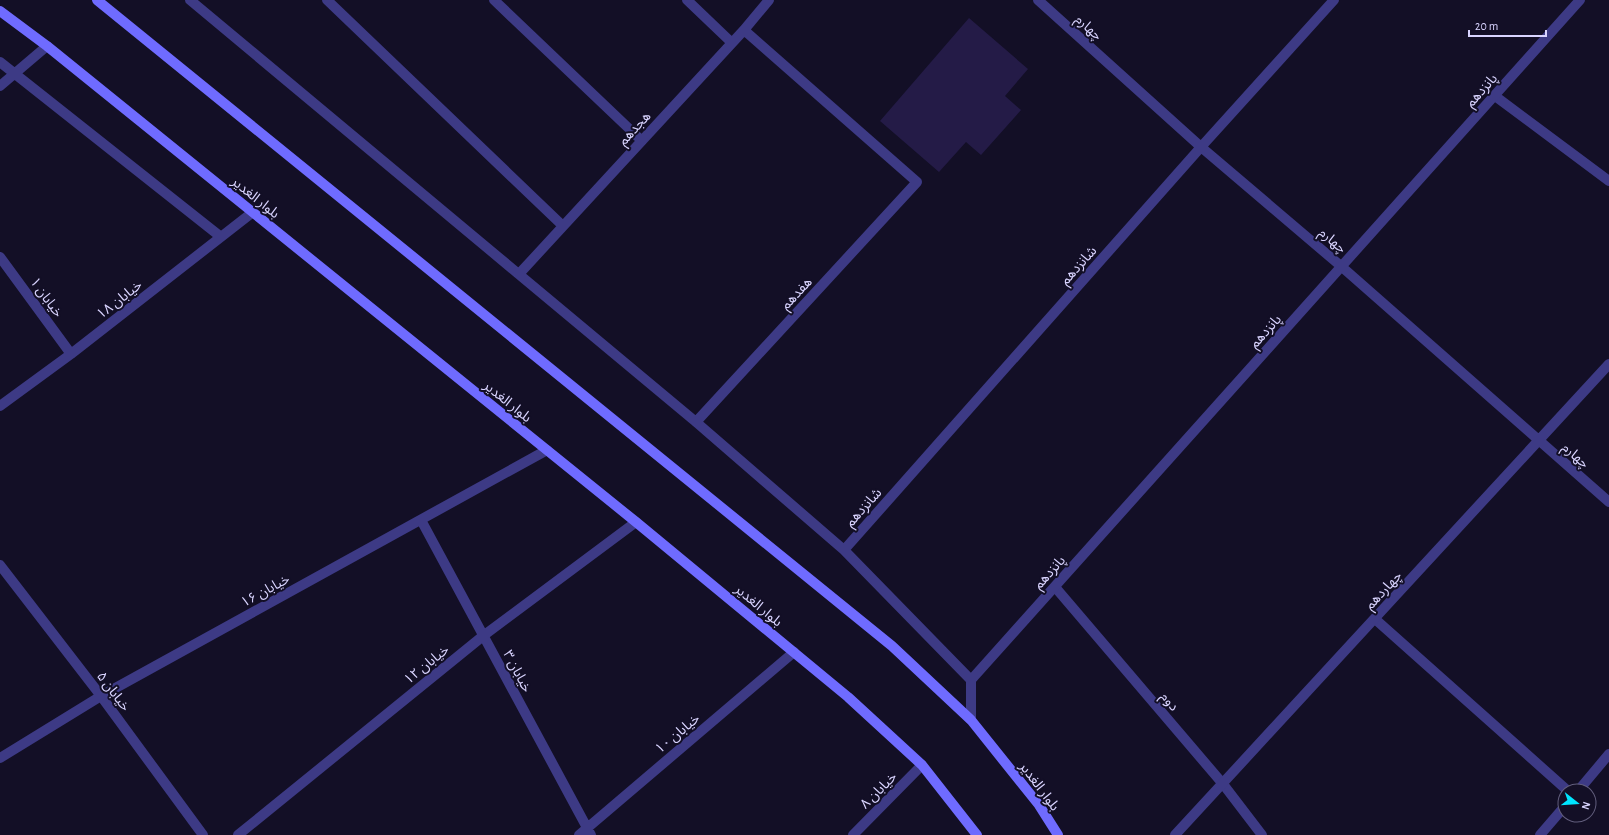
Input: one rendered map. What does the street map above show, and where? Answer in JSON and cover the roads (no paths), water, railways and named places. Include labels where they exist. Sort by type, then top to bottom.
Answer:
[{"type":"main road","name":"بلوار الغدیر","points":[[97,0],[892,646],[971,720],[1039,805],[1058,835]]},
{"type":"main road","name":"بلوار الغدیر","points":[[0,11],[47,46],[253,212],[636,522],[848,697],[922,766],[977,835]]},
{"type":"street","points":[[190,0],[696,422],[844,550],[971,680],[971,720]]},
{"type":"street","points":[[327,0],[563,226]]},
{"type":"street","points":[[494,0],[641,140]]},
{"type":"street","points":[[687,0],[731,42]]},
{"type":"street","name":"هجدهم","points":[[519,274],[731,42],[744,30],[769,0]]},
{"type":"street","name":"چهارم","points":[[1038,0],[1202,147],[1342,266],[1609,502]]},
{"type":"street","name":"شانزدهم","points":[[844,550],[1334,0]]},
{"type":"street","name":"پانزدهم","points":[[971,680],[1580,0]]},
{"type":"street","name":"هفدهم","points":[[696,422],[917,182],[744,30]]},
{"type":"street","points":[[0,86],[47,46]]},
{"type":"street","points":[[0,62],[221,237]]},
{"type":"street","points":[[1495,96],[1609,181]]},
{"type":"street","name":"خیابان ۱۸","points":[[0,406],[71,354],[253,212]]},
{"type":"street","name":"خیابان ۱","points":[[0,257],[71,354]]},
{"type":"street","name":"چهاردهم","points":[[1176,835],[1609,364]]},
{"type":"street","name":"خیابان ۱۶","points":[[0,758],[101,696],[546,450]]},
{"type":"street","name":"خیابان ۳","points":[[421,520],[589,831]]},
{"type":"street","name":"خیابان ۱۲","points":[[238,835],[483,636],[636,522]]},
{"type":"street","name":"خیابان ۵","points":[[0,565],[101,696],[202,835]]},
{"type":"street","name":"دوم","points":[[1055,586],[1223,784],[1262,835]]},
{"type":"street","points":[[1375,620],[1559,783]]},
{"type":"street","name":"خیابان ۱۰","points":[[579,835],[589,831],[794,652]]},
{"type":"street","points":[[1585,783],[1609,754]]},
{"type":"street","name":"خیابان ۸","points":[[853,835],[922,766]]},
{"type":"street","points":[[1540,835],[1557,815]]}]
